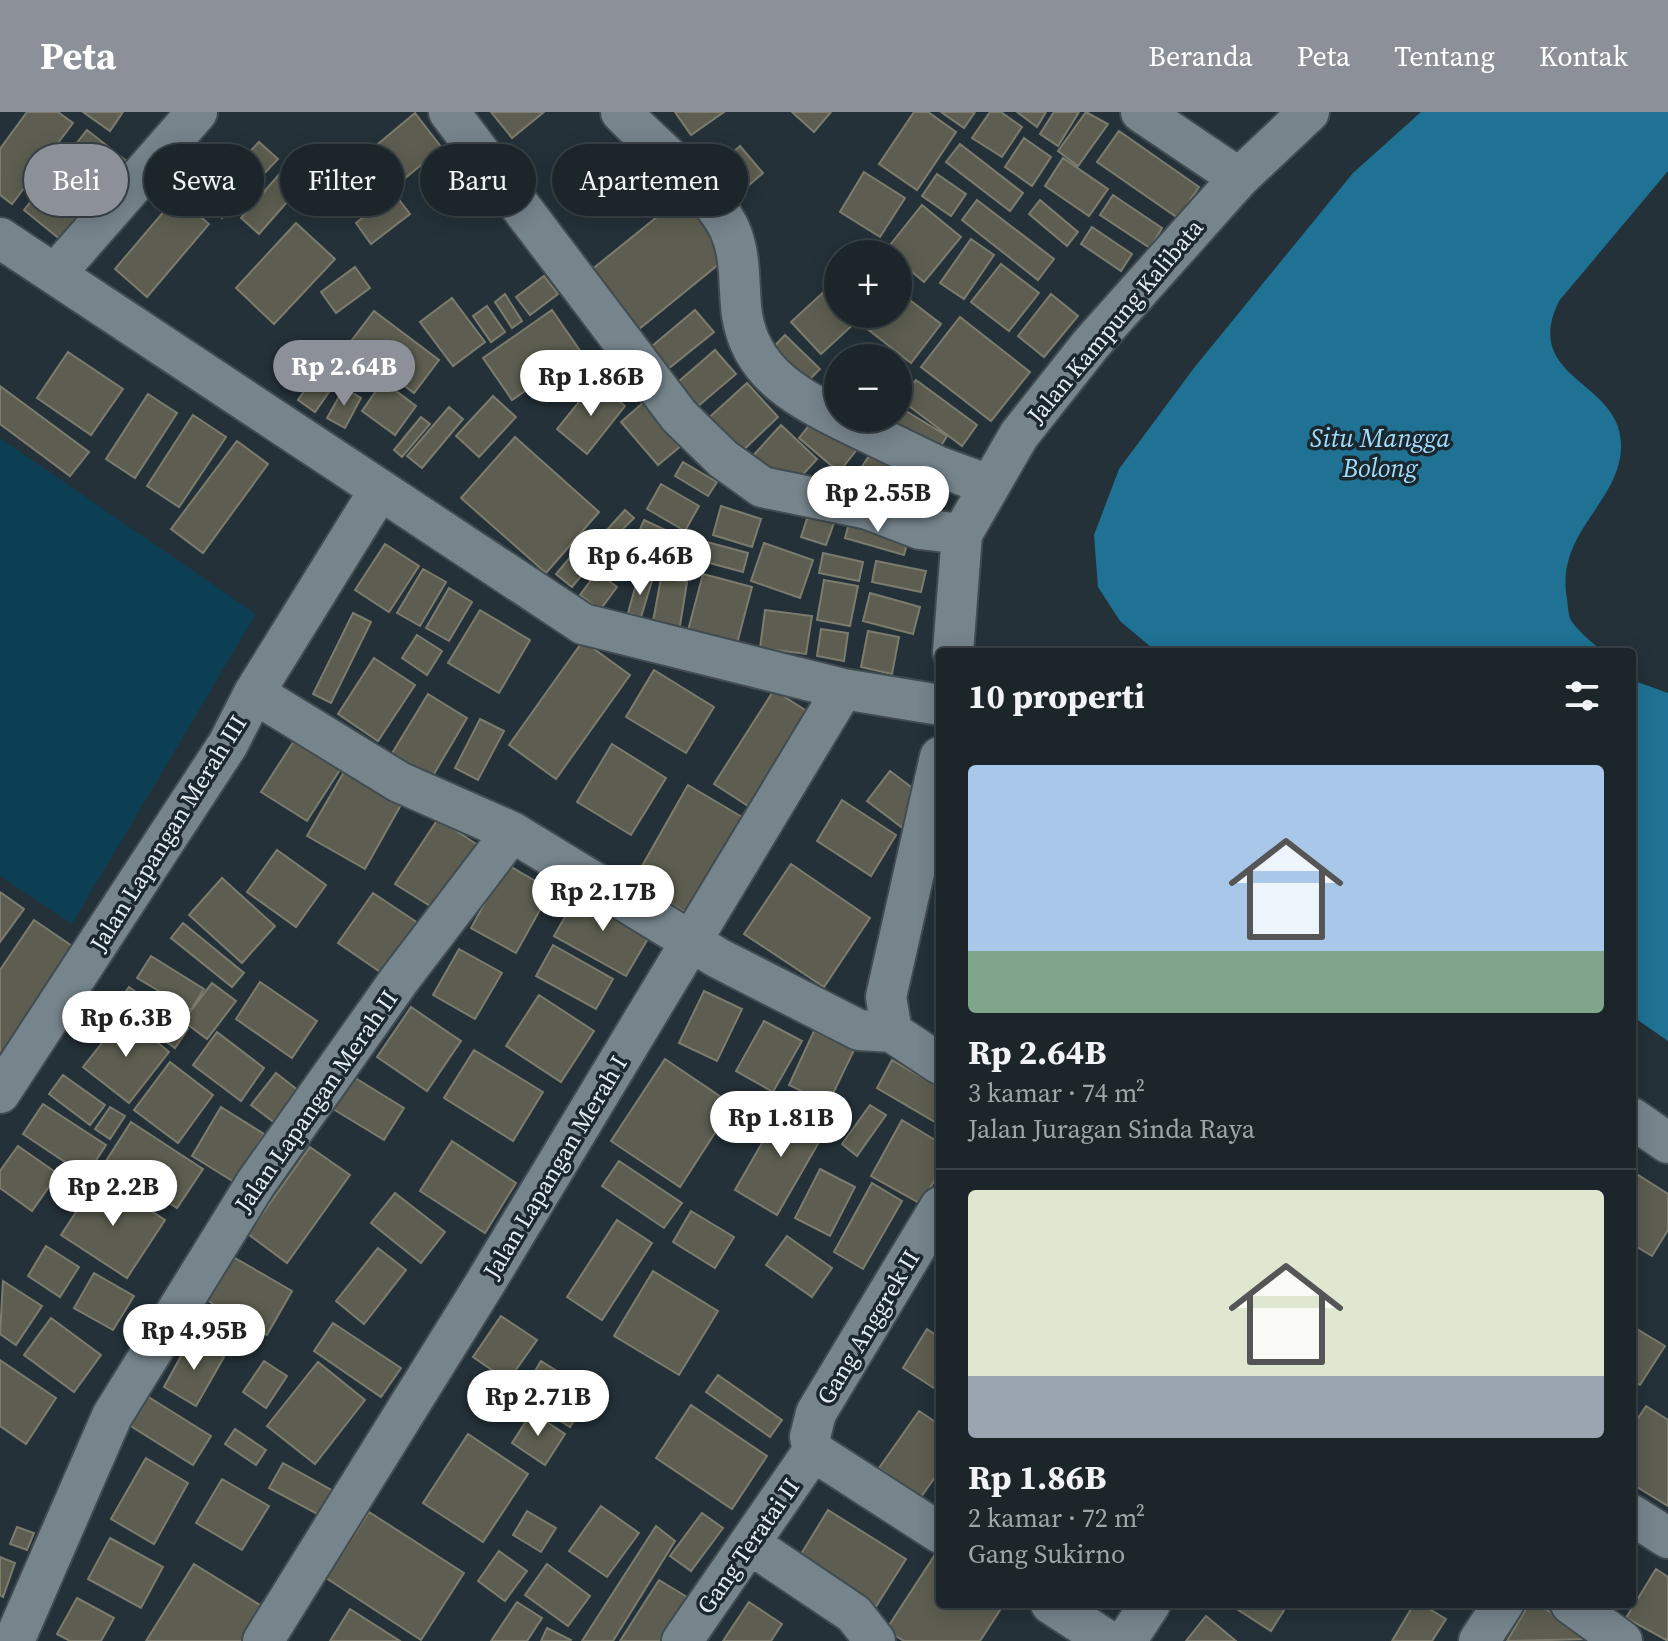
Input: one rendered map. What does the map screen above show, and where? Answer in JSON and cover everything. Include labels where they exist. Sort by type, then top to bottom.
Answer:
[{"type":"street","points":[[55,274],[197,112]]},
{"type":"street","points":[[449,112],[679,416],[723,459],[762,487],[868,509],[920,529],[962,534]]},
{"type":"street","points":[[621,112],[698,189],[729,228],[742,274],[742,315],[754,356],[787,389],[824,410]]},
{"type":"street","points":[[1141,112],[1239,178]]},
{"type":"street","name":"Jalan Kampung Kalibata","points":[[953,648],[962,534],[1019,435],[1091,344],[1239,178],[1309,112]]},
{"type":"street","points":[[0,238],[583,624],[843,689],[936,704]]},
{"type":"street","points":[[867,432],[937,466],[989,485]]},
{"type":"street","name":"Jalan Lapangan Merah III","points":[[0,1093],[228,744],[254,693],[379,491]]},
{"type":"street","name":"Jalan Lapangan Merah I","points":[[263,1641],[843,689]]},
{"type":"street","name":"Jalan Lapangan Merah III","points":[[254,693],[399,782],[512,832],[718,958],[859,1030],[892,1032]]},
{"type":"street","points":[[936,774],[888,975],[887,1016],[892,1032],[936,1061]]},
{"type":"street","name":"Jalan Lapangan Merah II","points":[[14,1641],[112,1416],[144,1364],[256,1183],[400,979],[512,832]]},
{"type":"street","points":[[1636,1121],[1668,1143]]},
{"type":"street","name":"Gang Anggrek II","points":[[813,1451],[810,1437],[816,1413],[936,1214]]},
{"type":"street","points":[[813,1451],[936,1530]]},
{"type":"street","name":"Gang Teratai II","points":[[682,1641],[813,1451]]},
{"type":"street","points":[[1636,1518],[1668,1538]]},
{"type":"street","points":[[750,1544],[854,1614],[875,1641]]},
{"type":"street","points":[[1057,1608],[1108,1641]]},
{"type":"street","points":[[1126,1641],[1147,1608]]},
{"type":"street","points":[[1479,1641],[1500,1608]]},
{"type":"street","points":[[1577,1608],[1622,1641]]},
{"type":"shaded area","points":[[0,438],[256,614],[72,924],[0,876]]},
{"type":"water","name":"Situ Mangga Bolong","points":[[1421,112],[1668,112],[1668,171],[1559,301],[1551,327],[1553,348],[1562,365],[1607,408],[1618,425],[1621,448],[1618,468],[1578,537],[1566,576],[1571,620],[1599,648],[1152,648],[1120,621],[1098,587],[1094,535],[1119,469],[1194,368],[1353,173]]},
{"type":"water","points":[[1636,681],[1668,693],[1668,1041],[1636,1019]]},
{"type":"building","points":[[27,112],[58,112],[73,123],[57,144],[24,144],[24,188],[12,204],[0,195],[0,149]]},
{"type":"building","points":[[83,112],[123,112],[110,131]]},
{"type":"building","points":[[491,112],[544,112],[512,138]]},
{"type":"building","points":[[675,112],[724,112],[691,135]]},
{"type":"building","points":[[792,112],[831,112],[814,132]]},
{"type":"building","points":[[914,112],[928,112],[956,132],[917,190],[879,164]]},
{"type":"building","points":[[941,112],[975,112],[964,128]]},
{"type":"building","points":[[990,112],[1001,112],[1022,127],[1002,157],[972,138]]},
{"type":"building","points":[[1017,112],[1046,112],[1037,127]]},
{"type":"building","points":[[1054,112],[1079,112],[1058,146],[1040,134]]},
{"type":"building","points":[[1086,112],[1108,124],[1078,166],[1058,151]]},
{"type":"building","points":[[415,113],[439,144],[420,144],[420,166],[404,179],[404,144],[378,144]]},
{"type":"building","points":[[87,130],[105,144],[76,144]]},
{"type":"building","points":[[1119,131],[1199,187],[1178,218],[1097,162]]},
{"type":"building","points":[[1024,138],[1051,157],[1032,186],[1005,167]]},
{"type":"building","points":[[960,144],[1023,193],[1010,211],[946,162]]},
{"type":"building","points":[[264,146],[278,159],[264,174]]},
{"type":"building","points":[[748,155],[763,173],[748,186]]},
{"type":"building","points":[[1063,158],[1108,189],[1089,216],[1045,186]]},
{"type":"building","points":[[864,172],[905,198],[880,237],[840,212]]},
{"type":"building","points":[[280,173],[280,210],[259,234],[241,218],[264,216],[264,192]]},
{"type":"building","points":[[937,174],[966,194],[951,216],[922,196]]},
{"type":"building","points":[[1113,195],[1162,228],[1150,248],[1100,215]]},
{"type":"building","points":[[977,200],[1054,259],[1038,280],[962,220]]},
{"type":"building","points":[[1040,200],[1078,232],[1067,246],[1029,214]]},
{"type":"building","points":[[922,205],[961,237],[924,282],[912,272],[912,240],[894,240]]},
{"type":"building","points":[[404,206],[410,214],[371,244],[356,223],[365,216],[404,216]]},
{"type":"building","points":[[31,216],[80,216],[61,240]]},
{"type":"building","points":[[160,216],[200,216],[209,224],[147,297],[115,269]]},
{"type":"building","points":[[658,216],[699,216],[730,255],[628,338],[580,279]]},
{"type":"building","points":[[296,223],[335,259],[274,324],[236,288]]},
{"type":"building","points":[[1092,227],[1132,254],[1121,271],[1081,244]]},
{"type":"building","points":[[971,239],[994,255],[964,299],[940,283]]},
{"type":"building","points":[[1001,264],[1039,293],[1009,331],[971,302]]},
{"type":"building","points":[[355,267],[370,288],[336,313],[321,292]]},
{"type":"building","points":[[544,276],[558,294],[530,315],[516,297]]},
{"type":"building","points":[[824,292],[824,328],[849,328],[832,344],[824,344],[821,354],[791,322]]},
{"type":"building","points":[[505,294],[522,321],[512,328],[495,302]]},
{"type":"building","points":[[1051,294],[1078,316],[1044,357],[1018,336]]},
{"type":"building","points":[[452,298],[485,342],[453,366],[420,322]]},
{"type":"building","points":[[912,302],[941,324],[912,362],[912,344],[887,344],[866,328],[912,328]]},
{"type":"building","points":[[487,306],[505,332],[491,342],[473,316]]},
{"type":"building","points":[[552,310],[581,352],[512,400],[483,358]]},
{"type":"building","points":[[695,310],[714,332],[668,369],[651,347]]},
{"type":"building","points":[[374,311],[439,360],[414,393],[349,344]]},
{"type":"building","points":[[960,317],[1030,372],[991,421],[921,367]]},
{"type":"building","points":[[785,335],[820,369],[799,390],[764,357]]},
{"type":"building","points":[[715,350],[736,374],[684,418],[664,394]]},
{"type":"building","points":[[68,352],[123,389],[91,435],[37,398]]},
{"type":"building","points":[[319,370],[336,382],[315,412],[298,400]]},
{"type":"building","points":[[916,380],[977,425],[962,446],[912,408],[912,385]]},
{"type":"building","points":[[383,381],[416,406],[395,435],[362,411]]},
{"type":"building","points":[[595,382],[625,406],[587,454],[557,429]]},
{"type":"building","points":[[747,383],[778,417],[734,459],[702,424]]},
{"type":"building","points":[[0,386],[89,452],[70,476],[0,424]]},
{"type":"building","points":[[344,388],[361,398],[345,428],[327,418]]},
{"type":"building","points":[[148,394],[177,413],[135,478],[106,459]]},
{"type":"building","points":[[493,396],[516,417],[479,457],[456,436]]},
{"type":"building","points":[[645,401],[682,445],[658,465],[621,422]]},
{"type":"building","points":[[449,407],[463,419],[422,468],[407,456]]},
{"type":"building","points":[[819,413],[824,417],[824,432],[841,432],[859,447],[839,472],[799,438]]},
{"type":"building","points":[[193,415],[226,437],[179,507],[147,486]]},
{"type":"building","points":[[912,415],[947,436],[931,462],[890,432],[912,432]]},
{"type":"building","points":[[421,417],[430,424],[402,457],[394,450]]},
{"type":"building","points":[[781,425],[817,459],[786,493],[750,459]]},
{"type":"building","points":[[515,437],[599,512],[546,573],[461,498]]},
{"type":"building","points":[[237,441],[268,464],[203,553],[171,529]]},
{"type":"building","points":[[873,450],[938,493],[918,524],[853,480]]},
{"type":"building","points":[[683,462],[717,482],[708,496],[675,476]]},
{"type":"building","points":[[661,484],[699,506],[685,531],[647,509]]},
{"type":"building","points":[[813,500],[839,509],[826,545],[801,537]]},
{"type":"building","points":[[721,506],[761,519],[752,547],[713,535]]},
{"type":"building","points":[[625,510],[634,518],[613,539],[605,532]]},
{"type":"building","points":[[852,512],[911,529],[904,555],[845,538]]},
{"type":"building","points":[[644,520],[691,542],[674,575],[629,554]]},
{"type":"building","points":[[592,531],[607,544],[572,587],[556,574]]},
{"type":"building","points":[[707,542],[748,553],[743,572],[702,561]]},
{"type":"building","points":[[764,543],[813,560],[800,598],[751,581]]},
{"type":"building","points":[[385,544],[419,566],[389,612],[355,590]]},
{"type":"building","points":[[614,550],[633,564],[620,580],[602,565]]},
{"type":"building","points":[[823,553],[863,562],[859,581],[819,573]]},
{"type":"building","points":[[876,561],[926,571],[921,592],[872,582]]},
{"type":"building","points":[[423,569],[446,582],[420,626],[397,613]]},
{"type":"building","points":[[597,572],[617,587],[600,610],[580,595]]},
{"type":"building","points":[[703,574],[752,587],[735,651],[686,638]]},
{"type":"building","points":[[638,577],[652,581],[641,617],[628,613]]},
{"type":"building","points":[[661,578],[687,582],[679,632],[652,627]]},
{"type":"building","points":[[824,580],[858,586],[850,626],[817,620]]},
{"type":"building","points":[[449,588],[472,602],[449,641],[426,628]]},
{"type":"building","points":[[870,593],[920,607],[913,634],[863,621]]},
{"type":"building","points":[[480,610],[530,640],[499,693],[448,663]]},
{"type":"building","points":[[765,610],[812,616],[806,654],[760,648]]},
{"type":"building","points":[[353,613],[371,622],[331,703],[313,694]]},
{"type":"building","points":[[821,629],[848,633],[844,661],[817,656]]},
{"type":"building","points":[[868,631],[899,637],[892,674],[861,667]]},
{"type":"building","points":[[417,635],[442,651],[427,675],[402,658]]},
{"type":"building","points":[[583,641],[630,675],[556,779],[509,745]]},
{"type":"building","points":[[374,658],[415,685],[378,741],[338,714]]},
{"type":"building","points":[[654,670],[714,707],[686,753],[626,717]]},
{"type":"building","points":[[774,690],[816,717],[756,811],[714,784]]},
{"type":"building","points":[[428,694],[467,718],[431,779],[391,755]]},
{"type":"building","points":[[480,719],[504,731],[478,780],[455,768]]},
{"type":"building","points":[[301,730],[347,759],[307,821],[261,792]]},
{"type":"building","points":[[612,744],[666,778],[631,835],[577,802]]},
{"type":"building","points":[[345,770],[402,803],[365,869],[307,836]]},
{"type":"building","points":[[890,771],[927,799],[904,829],[867,801]]},
{"type":"building","points":[[688,785],[742,817],[687,913],[633,882]]},
{"type":"building","points":[[842,800],[896,835],[871,876],[817,841]]},
{"type":"building","points":[[438,819],[484,849],[443,914],[395,884]]},
{"type":"building","points":[[277,850],[326,885],[296,927],[247,892]]},
{"type":"building","points":[[506,864],[551,890],[516,953],[471,928]]},
{"type":"building","points":[[791,864],[870,918],[824,987],[744,934]]},
{"type":"building","points":[[222,878],[275,926],[242,963],[189,915]]},
{"type":"building","points":[[581,889],[653,930],[626,976],[554,936]]},
{"type":"building","points":[[0,892],[24,909],[0,942]]},
{"type":"building","points":[[373,893],[430,931],[395,982],[338,943]]},
{"type":"building","points":[[34,920],[75,948],[0,1060],[0,970]]},
{"type":"building","points":[[183,923],[244,973],[232,987],[171,938]]},
{"type":"building","points":[[553,945],[613,979],[596,1009],[536,976]]},
{"type":"building","points":[[459,949],[502,973],[475,1019],[433,995]]},
{"type":"building","points":[[151,956],[204,989],[191,1010],[137,978]]},
{"type":"building","points":[[260,982],[317,1021],[292,1058],[236,1019]]},
{"type":"building","points":[[212,983],[236,1001],[207,1039],[183,1021]]},
{"type":"building","points":[[129,987],[188,1029],[175,1048],[116,1005]]},
{"type":"building","points":[[704,991],[742,1009],[717,1061],[679,1043]]},
{"type":"building","points":[[539,995],[594,1031],[561,1082],[506,1046]]},
{"type":"building","points":[[411,1007],[461,1041],[427,1091],[377,1057]]},
{"type":"building","points":[[124,1015],[169,1052],[129,1103],[83,1067]]},
{"type":"building","points":[[764,1021],[802,1041],[773,1092],[736,1071]]},
{"type":"building","points":[[814,1031],[854,1050],[828,1104],[789,1085]]},
{"type":"building","points":[[217,1032],[264,1068],[241,1101],[193,1065]]},
{"type":"building","points":[[474,1050],[543,1092],[513,1141],[444,1098]]},
{"type":"building","points":[[665,1059],[733,1105],[680,1187],[611,1141]]},
{"type":"building","points":[[892,1060],[936,1086],[936,1123],[877,1088]]},
{"type":"building","points":[[170,1062],[213,1095],[178,1143],[134,1110]]},
{"type":"building","points":[[276,1073],[299,1091],[275,1123],[251,1105]]},
{"type":"building","points":[[63,1075],[105,1105],[90,1125],[49,1094]]},
{"type":"building","points":[[352,1076],[404,1108],[384,1140],[333,1109]]},
{"type":"building","points":[[785,1103],[827,1128],[777,1215],[735,1190]]},
{"type":"building","points":[[43,1104],[106,1145],[86,1176],[23,1134]]},
{"type":"building","points":[[870,1105],[886,1115],[857,1156],[842,1144]]},
{"type":"building","points":[[110,1107],[125,1116],[110,1139],[95,1129]]},
{"type":"building","points":[[221,1107],[264,1134],[234,1182],[192,1156]]},
{"type":"building","points":[[902,1120],[936,1141],[936,1178],[921,1204],[871,1176]]},
{"type":"building","points":[[131,1122],[203,1169],[177,1208],[106,1161]]},
{"type":"building","points":[[452,1141],[516,1183],[485,1233],[420,1191]]},
{"type":"building","points":[[18,1146],[58,1174],[32,1211],[0,1188],[0,1171]]},
{"type":"building","points":[[310,1147],[350,1175],[287,1263],[248,1234]]},
{"type":"building","points":[[619,1161],[682,1203],[664,1228],[602,1186]]},
{"type":"building","points":[[820,1169],[855,1187],[830,1236],[795,1218]]},
{"type":"building","points":[[1636,1174],[1668,1194],[1668,1230],[1652,1256],[1636,1246]]},
{"type":"building","points":[[99,1177],[165,1220],[127,1278],[61,1235]]},
{"type":"building","points":[[872,1183],[902,1201],[863,1269],[834,1252]]},
{"type":"building","points":[[395,1193],[445,1232],[421,1263],[371,1223]]},
{"type":"building","points":[[691,1211],[734,1237],[715,1268],[673,1242]]},
{"type":"building","points":[[617,1220],[652,1243],[602,1320],[567,1297]]},
{"type":"building","points":[[787,1236],[832,1268],[812,1297],[766,1265]]},
{"type":"building","points":[[46,1246],[79,1267],[60,1297],[28,1276]]},
{"type":"building","points":[[378,1248],[406,1270],[364,1324],[336,1301]]},
{"type":"building","points":[[228,1254],[292,1291],[267,1335],[203,1298]]},
{"type":"building","points":[[653,1271],[718,1311],[679,1375],[614,1336]]},
{"type":"building","points":[[94,1273],[134,1296],[113,1330],[74,1308]]},
{"type":"building","points":[[3,1281],[42,1306],[16,1345],[0,1334]]},
{"type":"building","points":[[501,1316],[537,1340],[508,1381],[473,1357]]},
{"type":"building","points":[[51,1318],[101,1355],[74,1392],[24,1355]]},
{"type":"building","points":[[333,1323],[401,1368],[381,1397],[314,1351]]},
{"type":"building","points":[[1636,1328],[1665,1346],[1640,1385],[1636,1382]]},
{"type":"building","points":[[927,1329],[936,1335],[936,1389],[903,1368]]},
{"type":"building","points":[[191,1338],[224,1357],[196,1406],[164,1387]]},
{"type":"building","points":[[0,1360],[56,1398],[26,1444],[0,1426]]},
{"type":"building","points":[[264,1361],[287,1376],[266,1408],[243,1392]]},
{"type":"building","points":[[541,1361],[591,1392],[570,1427],[520,1396]]},
{"type":"building","points":[[318,1362],[365,1400],[315,1464],[267,1426]]},
{"type":"building","points":[[718,1375],[782,1420],[770,1437],[706,1392]]},
{"type":"building","points":[[147,1396],[211,1436],[193,1465],[129,1425]]},
{"type":"building","points":[[691,1405],[767,1456],[732,1509],[656,1458]]},
{"type":"building","points":[[1646,1406],[1668,1420],[1668,1506],[1636,1486],[1636,1421]]},
{"type":"building","points":[[919,1411],[936,1422],[936,1476],[921,1497],[879,1468]]},
{"type":"building","points":[[532,1412],[565,1434],[545,1465],[512,1443]]},
{"type":"building","points":[[235,1429],[266,1450],[256,1465],[225,1444]]},
{"type":"building","points":[[468,1434],[528,1474],[483,1542],[423,1503]]},
{"type":"building","points":[[146,1458],[188,1483],[154,1544],[111,1519]]},
{"type":"building","points":[[283,1463],[335,1492],[321,1516],[269,1488]]},
{"type":"building","points":[[222,1479],[269,1506],[242,1550],[196,1523]]},
{"type":"building","points":[[601,1506],[639,1533],[607,1577],[569,1551]]},
{"type":"building","points":[[828,1510],[906,1559],[875,1608],[798,1559]]},
{"type":"building","points":[[527,1511],[556,1528],[541,1552],[513,1535]]},
{"type":"building","points":[[369,1512],[464,1573],[421,1640],[326,1578]]},
{"type":"building","points":[[702,1513],[723,1528],[691,1571],[670,1556]]},
{"type":"building","points":[[656,1526],[675,1541],[613,1641],[582,1641]]},
{"type":"building","points":[[17,1527],[34,1533],[27,1550],[10,1544]]},
{"type":"building","points":[[110,1538],[163,1567],[141,1608],[88,1579]]},
{"type":"building","points":[[499,1551],[527,1571],[505,1601],[478,1581]]},
{"type":"building","points":[[936,1553],[936,1608],[1001,1608],[980,1641],[904,1641],[886,1630]]},
{"type":"building","points":[[0,1557],[15,1563],[3,1597],[0,1595]]},
{"type":"building","points":[[194,1564],[268,1610],[249,1641],[146,1641]]},
{"type":"building","points":[[547,1564],[590,1596],[568,1626],[525,1595]]},
{"type":"building","points":[[1656,1569],[1668,1577],[1668,1641],[1626,1618],[1632,1608],[1636,1608],[1636,1602]]},
{"type":"building","points":[[659,1580],[687,1597],[660,1641],[620,1641]]},
{"type":"building","points":[[77,1598],[114,1618],[101,1641],[70,1641],[57,1634]]},
{"type":"building","points":[[517,1602],[542,1618],[527,1641],[491,1641]]},
{"type":"building","points":[[749,1602],[782,1624],[771,1641],[723,1641]]},
{"type":"building","points":[[1235,1608],[1285,1608],[1271,1631]]},
{"type":"building","points":[[1412,1608],[1428,1608],[1446,1619],[1432,1641],[1392,1641]]},
{"type":"building","points":[[1527,1608],[1544,1608],[1594,1639],[1507,1641]]},
{"type":"building","points":[[350,1609],[400,1641],[330,1641]]},
{"type":"building","points":[[1206,1616],[1236,1641],[1186,1641]]},
{"type":"building","points":[[547,1628],[571,1640],[541,1641]]}]
